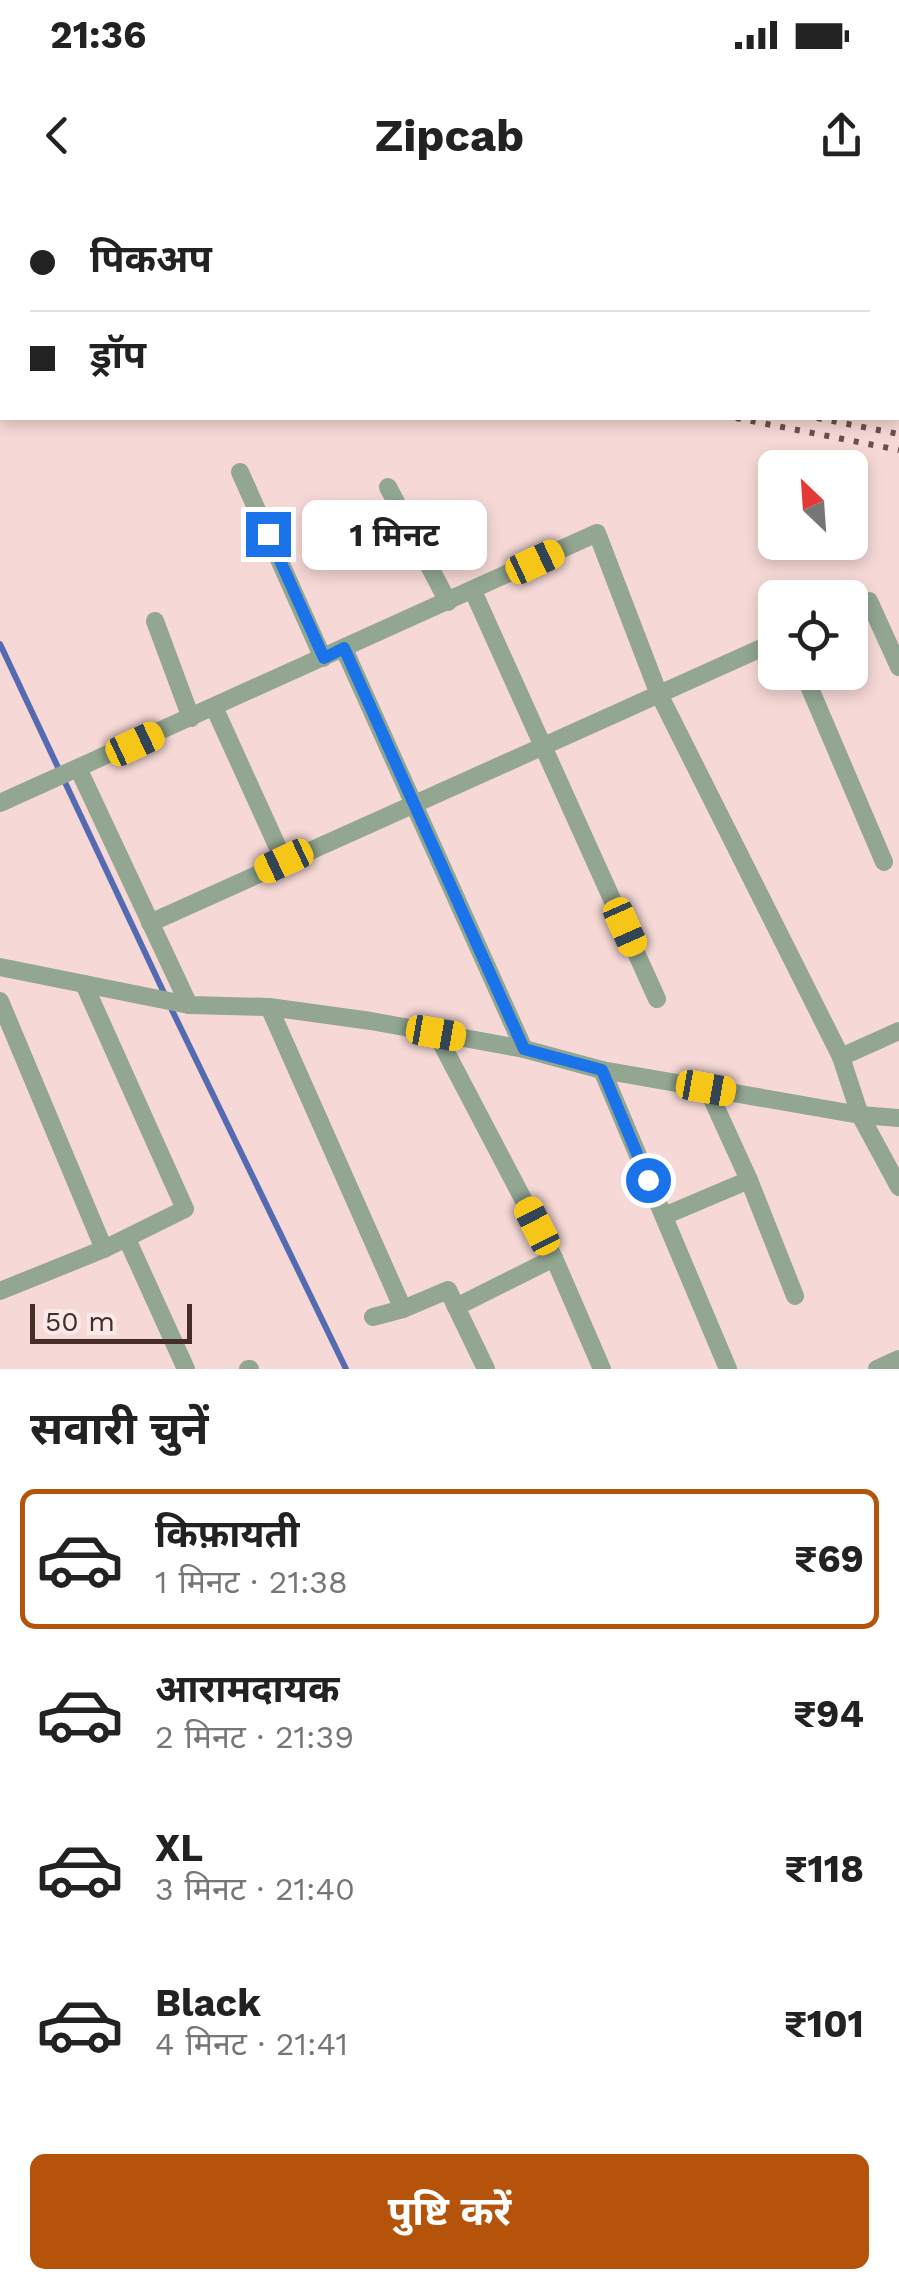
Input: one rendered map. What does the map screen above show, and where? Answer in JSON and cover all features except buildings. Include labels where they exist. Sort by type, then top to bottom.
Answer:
[{"type":"street","points":[[240,472],[324,658]]},
{"type":"street","points":[[388,487],[448,602]]},
{"type":"street","points":[[0,804],[597,534],[658,692],[840,1057],[860,1115],[899,1188]]},
{"type":"street","points":[[473,591],[657,999]]},
{"type":"street","points":[[868,601],[899,667]]},
{"type":"street","points":[[156,621],[191,718]]},
{"type":"street","points":[[344,648],[524,1049]]},
{"type":"street","points":[[150,923],[758,649]]},
{"type":"street","points":[[810,690],[884,862]]},
{"type":"street","points":[[214,707],[284,861]]},
{"type":"street","points":[[76,770],[190,1005]]},
{"type":"street","points":[[0,967],[190,1005],[269,1006],[436,1033],[524,1049],[602,1070],[860,1115],[899,1118]]},
{"type":"street","points":[[0,1291],[104,1250],[184,1210],[84,984]]},
{"type":"street","points":[[0,1001],[104,1250]]},
{"type":"street","points":[[269,1006],[403,1310]]},
{"type":"street","points":[[840,1057],[899,1031]]},
{"type":"street","points":[[436,1033],[554,1258],[602,1369]]},
{"type":"street","points":[[602,1070],[728,1369]]},
{"type":"street","points":[[706,1088],[750,1180],[795,1296]]},
{"type":"street","points":[[664,1216],[750,1180]]},
{"type":"street","points":[[127,1238],[186,1369]]},
{"type":"street","points":[[456,1307],[554,1258]]},
{"type":"street","points":[[373,1318],[448,1290],[486,1369]]},
{"type":"street","points":[[876,1369],[899,1359]]},
{"type":"waterway","points":[[0,644],[165,995]]},
{"type":"waterway","points":[[170,1006],[346,1369]]},
{"type":"railway","points":[[746,420],[899,450]]},
{"type":"railway","points":[[827,420],[899,434]]},
{"type":"route","points":[[268,534],[324,658],[344,648],[524,1049],[602,1070],[648,1180]]}]
